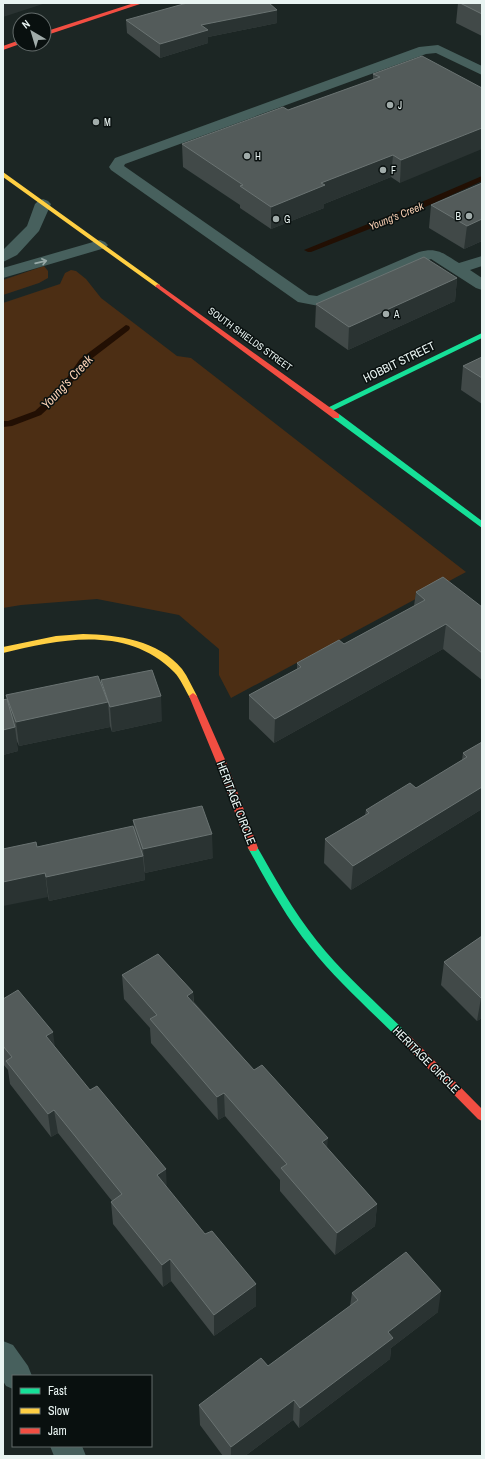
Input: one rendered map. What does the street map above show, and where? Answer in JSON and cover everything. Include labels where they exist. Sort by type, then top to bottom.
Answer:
[{"type":"main road","points":[[52,31],[140,3]]},
{"type":"main road","name":"SOUTH SHIELDS STREET","points":[[3,174],[231,338],[482,525]]},
{"type":"main road","name":"HOBBIT STREET","points":[[327,410],[482,335]]},
{"type":"main road","name":"HERITAGE CIRCLE","points":[[3,650],[30,643],[74,636],[112,637],[133,642],[156,652],[172,664],[188,683],[222,764],[249,841],[275,888],[302,929],[333,966],[482,1116]]},
{"type":"street","points":[[3,1355],[16,1375]]},
{"type":"street","points":[[66,1447],[71,1456]]},
{"type":"lane","points":[[482,71],[438,49],[424,50],[120,161],[116,167],[304,299],[318,300],[425,255],[434,254],[482,285]]},
{"type":"lane","points":[[3,257],[11,252],[34,228],[44,204]]},
{"type":"lane","points":[[3,273],[100,245]]},
{"type":"lane","points":[[458,269],[482,261]]},
{"type":"shaded area","points":[[44,266],[48,271],[48,278],[39,283],[3,295],[3,280]]},
{"type":"shaded area","points":[[71,270],[76,271],[86,279],[101,298],[177,356],[191,358],[466,572],[231,698],[219,675],[219,649],[179,615],[97,599],[21,605],[3,608],[3,303],[60,284],[65,273]]},
{"type":"building","points":[[187,3],[269,3],[277,10],[201,25],[208,30],[160,44],[126,20]]},
{"type":"building","points":[[460,3],[482,3],[482,14]]},
{"type":"building","points":[[422,56],[482,88],[482,128],[401,160],[393,155],[321,183],[325,185],[271,207],[240,186],[243,185],[182,144],[283,107],[288,110],[380,77],[373,74]]},
{"type":"building","points":[[482,183],[482,219],[467,226],[431,205]]},
{"type":"building","points":[[424,257],[457,278],[349,327],[316,304]]},
{"type":"building","points":[[482,357],[482,378],[463,366]]},
{"type":"building","points":[[443,577],[482,607],[482,653],[446,624],[275,719],[249,695],[301,667],[297,663],[339,640],[344,644],[425,600],[416,592]]},
{"type":"building","points":[[152,670],[161,696],[110,707],[101,680]]},
{"type":"building","points":[[98,676],[108,702],[16,722],[6,695]]},
{"type":"building","points":[[7,699],[15,727],[3,730],[3,700]]},
{"type":"building","points":[[482,742],[482,787],[353,866],[325,839],[369,813],[366,810],[410,783],[416,788],[467,757],[463,753]]},
{"type":"building","points":[[202,806],[212,834],[143,849],[133,820]]},
{"type":"building","points":[[133,826],[143,856],[46,877],[45,873],[3,882],[3,849],[36,842],[37,847]]},
{"type":"building","points":[[482,936],[482,997],[481,998],[444,962]]},
{"type":"building","points":[[158,954],[193,992],[187,996],[254,1070],[262,1065],[328,1138],[322,1142],[377,1204],[337,1233],[281,1168],[287,1164],[224,1093],[217,1097],[150,1019],[157,1015],[122,975]]},
{"type":"building","points":[[18,990],[53,1032],[46,1036],[90,1090],[97,1086],[166,1169],[157,1175],[205,1234],[212,1231],[256,1284],[214,1315],[170,1259],[162,1265],[111,1202],[122,1194],[54,1110],[48,1114],[6,1061],[12,1057],[3,1046],[3,999]]},
{"type":"building","points":[[406,1252],[441,1291],[388,1332],[393,1338],[300,1408],[294,1400],[231,1447],[199,1405],[261,1358],[268,1366],[358,1300],[352,1293]]},
{"type":"waterway","name":"Young's Creek","points":[[308,250],[420,206],[482,178]]},
{"type":"waterway","name":"Young's Creek","points":[[3,424],[9,424],[38,413],[62,391],[83,361],[126,328]]},
{"type":"traffic: fast","points":[[327,410],[482,335]]},
{"type":"traffic: fast","points":[[336,416],[482,525]]},
{"type":"traffic: fast","points":[[253,848],[288,909],[313,944],[351,985],[405,1038]]},
{"type":"traffic: slow","points":[[3,174],[158,286]]},
{"type":"traffic: slow","points":[[3,650],[56,639],[83,637],[110,638],[136,643],[159,654],[178,671],[193,696]]},
{"type":"traffic: jam","points":[[52,31],[140,3]]},
{"type":"traffic: jam","points":[[3,48],[12,45]]},
{"type":"traffic: jam","points":[[158,286],[336,416]]},
{"type":"traffic: jam","points":[[193,696],[222,764],[253,848]]},
{"type":"traffic: jam","points":[[405,1038],[482,1116]]},
{"type":"place","name":"J","points":[[390,105]]},
{"type":"place","name":"M","points":[[96,122]]},
{"type":"place","name":"H","points":[[247,156]]},
{"type":"place","name":"F","points":[[383,170]]},
{"type":"place","name":"B","points":[[469,216]]},
{"type":"place","name":"G","points":[[276,219]]},
{"type":"place","name":"A","points":[[386,314]]}]
